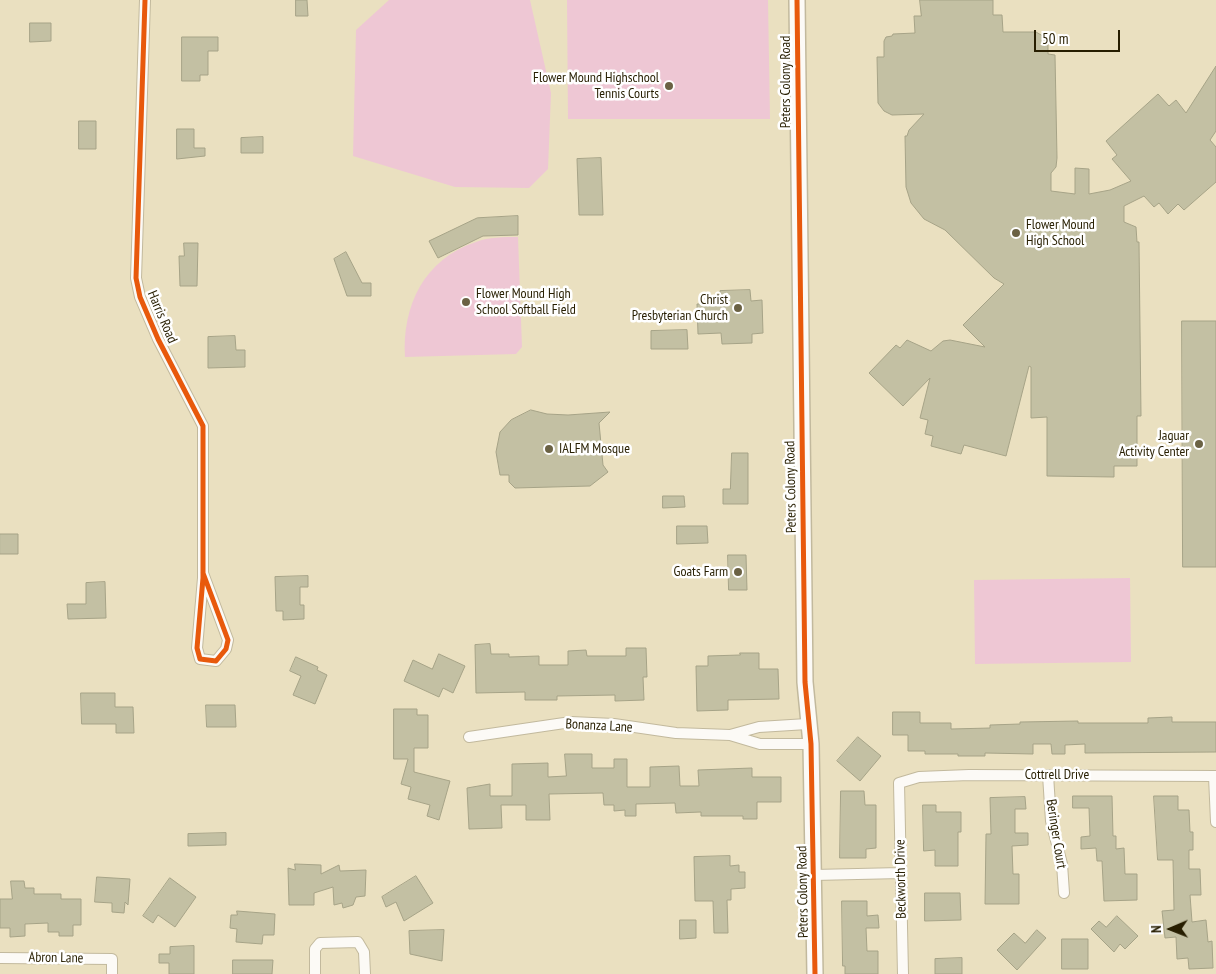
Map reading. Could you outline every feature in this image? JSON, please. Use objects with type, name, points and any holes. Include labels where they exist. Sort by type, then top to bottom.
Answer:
[{"type":"street","name":"Harris Road","points":[[145,0],[136,278],[140,297],[158,339],[203,426],[203,573],[197,648],[200,659],[216,661],[226,649],[228,640],[203,573]]},
{"type":"street","name":"Peters Colony Road","points":[[797,0],[803,552],[808,724],[811,744],[816,974]]},
{"type":"street","name":"Bonanza Lane","points":[[469,737],[571,722],[614,724],[676,733],[730,735],[760,744],[811,744]]},
{"type":"street","name":"Bonanza Lane","points":[[730,735],[759,727],[808,724]]},
{"type":"street","name":"Cottrell Drive","points":[[899,783],[919,777],[1048,775],[1215,776]]},
{"type":"street","name":"Beringer Court","points":[[1048,775],[1052,821],[1062,864],[1064,893]]},
{"type":"street","points":[[1215,776],[1216,822]]},
{"type":"street","name":"Beckworth Drive","points":[[899,783],[903,974]]},
{"type":"street","points":[[814,875],[900,873]]},
{"type":"street","points":[[315,974],[315,949],[320,943],[358,942],[364,952],[365,974]]},
{"type":"street","name":"Abron Lane","points":[[0,958],[112,959],[112,974]]},
{"type":"shaded area","points":[[389,0],[530,0],[551,93],[548,169],[529,188],[455,187],[353,156],[356,30]]},
{"type":"shaded area","name":"Flower Mound Highschool Tennis Courts","points":[[567,0],[768,0],[770,119],[568,119]]},
{"type":"shaded area","name":"Flower Mound High School Softball Field","points":[[518,237],[522,347],[516,354],[405,357],[405,338],[412,303],[430,272],[458,250],[481,240]]},
{"type":"shaded area","points":[[1130,578],[1131,662],[975,664],[974,580]]},
{"type":"building","points":[[296,0],[307,0],[308,16],[296,16]]},
{"type":"building","name":"Flower Mound High School","points":[[920,0],[993,0],[993,15],[1002,15],[1003,32],[1036,32],[1048,39],[1048,54],[1055,55],[1057,158],[1056,167],[1051,173],[1051,191],[1075,194],[1075,168],[1089,169],[1089,194],[1110,190],[1131,181],[1112,159],[1117,155],[1106,141],[1158,94],[1169,106],[1176,100],[1186,113],[1216,66],[1216,131],[1210,140],[1216,147],[1216,182],[1184,210],[1178,204],[1168,214],[1159,203],[1154,207],[1144,196],[1124,206],[1124,222],[1136,227],[1137,242],[1139,242],[1141,416],[1137,416],[1137,466],[1114,466],[1114,477],[1047,476],[1047,417],[1031,418],[1031,367],[1029,366],[1006,456],[964,445],[961,454],[931,446],[933,436],[925,434],[928,420],[920,418],[930,378],[903,406],[869,373],[896,345],[900,348],[907,340],[931,351],[943,341],[950,340],[985,347],[963,325],[1004,284],[994,278],[945,230],[924,219],[911,203],[906,187],[905,136],[907,136],[909,130],[924,114],[892,115],[884,111],[878,103],[877,57],[884,57],[884,41],[886,37],[893,34],[915,33],[914,16],[921,16]]},
{"type":"building","points":[[30,23],[51,23],[51,41],[30,42]]},
{"type":"building","points":[[182,37],[218,37],[218,51],[208,51],[208,75],[200,75],[200,81],[182,81]]},
{"type":"building","points":[[79,121],[96,121],[96,149],[79,149]]},
{"type":"building","points":[[177,129],[194,129],[194,148],[205,148],[205,156],[177,159]]},
{"type":"building","points":[[263,137],[263,153],[241,153],[241,138]]},
{"type":"building","points":[[601,158],[603,215],[579,215],[577,159]]},
{"type":"building","points":[[518,216],[518,235],[483,236],[438,258],[429,241],[477,218]]},
{"type":"building","points":[[184,243],[198,243],[197,286],[180,286],[179,256],[184,256]]},
{"type":"building","points":[[346,252],[362,283],[371,283],[371,296],[347,296],[334,259]]},
{"type":"building","points":[[750,290],[751,301],[762,300],[763,333],[752,334],[752,343],[722,344],[721,333],[698,334],[697,304],[720,304],[720,291]]},
{"type":"building","name":"Jaguar Activity Center","points":[[1182,321],[1216,321],[1216,567],[1183,567]]},
{"type":"building","points":[[687,330],[688,349],[651,349],[651,331]]},
{"type":"building","points":[[235,336],[236,350],[245,350],[245,367],[208,368],[208,337]]},
{"type":"building","name":"IALFM Mosque","points":[[531,410],[547,414],[568,415],[610,412],[599,423],[603,465],[608,472],[590,486],[515,488],[509,482],[509,475],[500,475],[496,452],[500,432],[511,420]]},
{"type":"building","points":[[732,453],[748,453],[748,504],[723,504],[723,489],[730,489]]},
{"type":"building","points":[[663,496],[684,496],[685,507],[663,508]]},
{"type":"building","points":[[677,526],[707,526],[708,543],[677,544]]},
{"type":"building","points":[[0,534],[18,534],[18,554],[0,554]]},
{"type":"building","name":"Goats Farm","points":[[728,555],[746,555],[747,590],[729,590]]},
{"type":"building","points":[[308,576],[308,587],[300,587],[300,605],[304,605],[304,619],[283,620],[283,611],[276,611],[275,577]]},
{"type":"building","points":[[105,582],[106,618],[68,619],[67,604],[86,604],[86,583]]},
{"type":"building","points":[[490,644],[491,654],[509,654],[509,657],[539,656],[539,665],[568,665],[568,651],[586,650],[587,656],[626,656],[626,648],[646,648],[647,677],[643,677],[644,700],[615,701],[615,695],[557,696],[557,700],[525,700],[525,692],[476,693],[475,645]]},
{"type":"building","points":[[740,653],[759,653],[759,669],[778,669],[779,699],[728,700],[728,710],[697,711],[696,666],[708,666],[708,656],[740,655]]},
{"type":"building","points":[[439,654],[465,666],[453,693],[443,688],[439,697],[404,681],[413,660],[432,669]]},
{"type":"building","points":[[296,657],[318,667],[317,670],[327,675],[315,704],[293,695],[301,676],[290,671]]},
{"type":"building","points":[[81,693],[115,693],[115,707],[133,707],[134,733],[116,733],[116,724],[82,724]]},
{"type":"building","points":[[206,705],[235,705],[236,727],[207,727]]},
{"type":"building","points":[[394,709],[417,709],[417,715],[428,715],[428,748],[414,748],[414,772],[450,781],[439,820],[427,816],[430,805],[408,799],[411,787],[401,784],[408,759],[394,759]]},
{"type":"building","points":[[893,712],[920,712],[920,723],[951,723],[951,729],[990,728],[990,725],[1020,724],[1020,722],[1148,723],[1148,718],[1172,717],[1172,722],[1216,722],[1216,752],[1085,753],[1085,744],[1065,745],[1065,754],[1052,754],[1051,744],[1033,744],[1033,754],[985,753],[985,756],[958,756],[958,754],[925,754],[925,751],[908,751],[908,735],[893,735]]},
{"type":"building","points":[[858,737],[881,756],[860,781],[837,761]]},
{"type":"building","points":[[565,754],[592,754],[592,768],[614,768],[614,759],[627,759],[627,787],[650,787],[650,767],[679,766],[680,786],[699,786],[698,770],[752,768],[752,777],[781,777],[781,802],[757,802],[757,819],[743,819],[743,816],[701,816],[701,812],[676,813],[675,803],[636,804],[636,816],[625,816],[625,810],[614,811],[614,805],[604,805],[603,793],[549,794],[550,820],[526,820],[526,805],[501,805],[502,828],[469,829],[467,788],[490,784],[490,796],[512,796],[512,764],[548,763],[548,777],[566,776]]},
{"type":"building","points":[[841,791],[864,791],[865,805],[876,805],[876,848],[866,849],[866,858],[840,858]]},
{"type":"building","points":[[1073,796],[1112,796],[1113,836],[1116,836],[1116,849],[1124,848],[1125,874],[1137,874],[1137,900],[1104,901],[1102,861],[1097,861],[1096,848],[1081,849],[1081,837],[1090,836],[1089,808],[1073,808]]},
{"type":"building","points":[[1154,796],[1178,796],[1178,810],[1189,810],[1190,832],[1193,832],[1193,850],[1189,850],[1189,869],[1200,869],[1201,895],[1190,895],[1192,922],[1206,920],[1208,942],[1212,941],[1213,968],[1189,969],[1188,958],[1177,959],[1176,937],[1165,938],[1162,911],[1174,910],[1173,860],[1158,860]]},
{"type":"building","points":[[1025,797],[1026,809],[1015,809],[1015,833],[1028,833],[1028,845],[1012,846],[1013,874],[1019,874],[1019,904],[985,904],[986,834],[991,834],[990,798]]},
{"type":"building","points":[[923,805],[936,805],[936,812],[961,812],[961,832],[958,832],[958,866],[935,866],[935,850],[924,851]]},
{"type":"building","points":[[226,833],[226,845],[188,846],[188,834]]},
{"type":"building","points":[[730,856],[730,866],[739,865],[739,872],[745,872],[745,888],[731,889],[731,900],[727,900],[728,933],[714,933],[713,901],[695,901],[694,857]]},
{"type":"building","points":[[295,864],[321,865],[321,874],[339,865],[340,871],[366,870],[365,896],[356,897],[353,905],[343,908],[342,903],[334,905],[333,887],[314,893],[314,905],[289,905],[288,868],[295,870]]},
{"type":"building","points":[[416,876],[433,903],[404,921],[396,902],[386,907],[382,897]]},
{"type":"building","points":[[97,877],[130,879],[128,905],[125,902],[124,913],[112,912],[112,903],[95,902]]},
{"type":"building","points":[[170,878],[196,897],[175,927],[158,915],[153,923],[143,916]]},
{"type":"building","points":[[11,881],[24,881],[25,888],[34,888],[34,894],[61,894],[61,899],[81,899],[81,925],[73,925],[73,936],[59,936],[59,932],[48,932],[48,923],[25,924],[25,936],[10,937],[10,928],[0,928],[0,899],[12,899]]},
{"type":"building","points":[[925,893],[960,893],[961,920],[925,921]]},
{"type":"building","points":[[842,901],[867,901],[867,916],[878,915],[879,928],[866,928],[867,951],[878,951],[878,974],[845,974],[845,966],[843,966]]},
{"type":"building","points":[[237,911],[275,914],[274,935],[263,935],[262,944],[236,942],[237,929],[230,928],[231,915],[237,915]]},
{"type":"building","points":[[1117,916],[1138,936],[1125,949],[1120,944],[1114,952],[1091,929],[1099,921],[1106,927]]},
{"type":"building","points":[[680,920],[696,920],[696,938],[680,939]]},
{"type":"building","points":[[444,930],[442,961],[410,954],[409,931]]},
{"type":"building","points":[[1037,930],[1046,938],[1017,970],[997,950],[1014,933],[1025,943]]},
{"type":"building","points":[[1062,939],[1088,939],[1088,969],[1062,969]]},
{"type":"building","points":[[194,946],[194,974],[169,974],[169,963],[159,963],[159,954],[170,954],[170,947]]},
{"type":"building","points":[[962,958],[962,974],[935,974],[935,959]]},
{"type":"building","points":[[233,960],[273,960],[272,974],[233,974]]},
{"type":"cycle path","points":[[145,0],[136,278],[140,297],[158,339],[203,426],[203,578],[197,648],[200,659],[216,661],[226,649],[228,640],[203,573]]},
{"type":"cycle path","points":[[797,0],[805,682],[811,744],[815,974]]},
{"type":"place","name":"Flower Mound Highschool Tennis Courts","points":[[669,86]]},
{"type":"place","name":"Flower Mound High School","points":[[1016,233]]},
{"type":"place","name":"Flower Mound High School Softball Field","points":[[466,302]]},
{"type":"place","name":"Christ Presbyterian Church","points":[[738,308]]},
{"type":"place","name":"Jaguar Activity Center","points":[[1199,444]]},
{"type":"place","name":"IALFM Mosque","points":[[549,449]]},
{"type":"place","name":"Goats Farm","points":[[738,572]]}]
